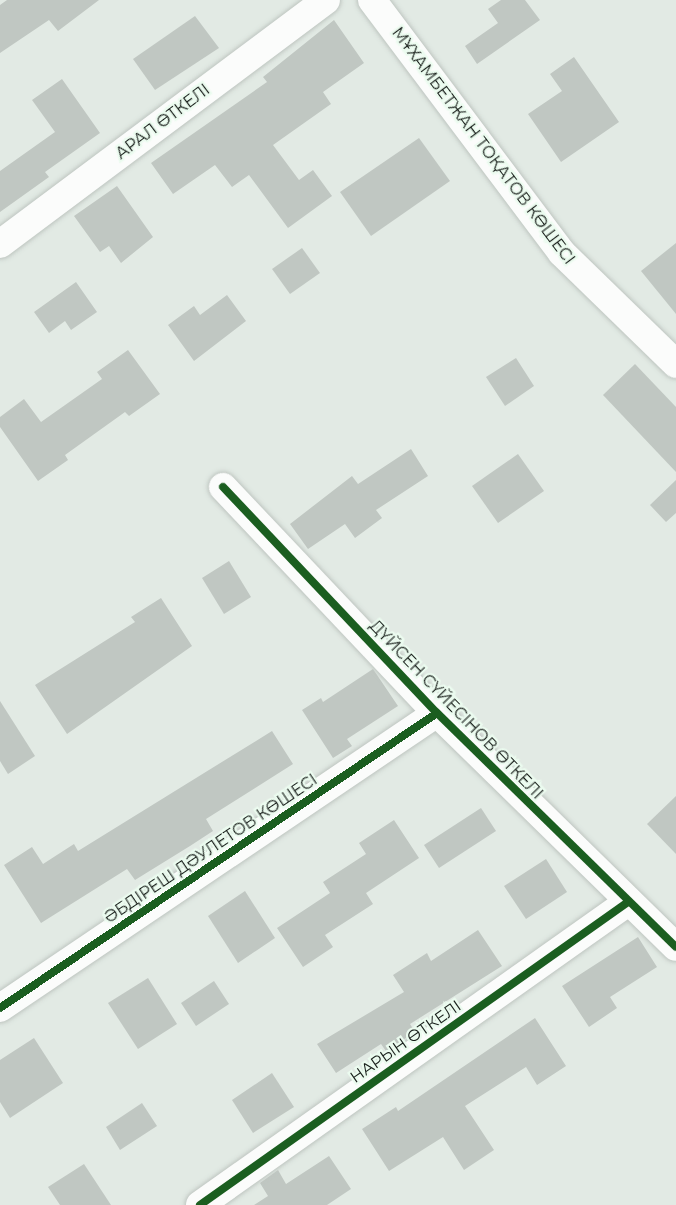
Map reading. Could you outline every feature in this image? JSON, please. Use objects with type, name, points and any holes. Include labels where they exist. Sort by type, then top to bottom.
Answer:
[{"type":"street","name":"АРАЛ ӨТКЕЛІ","points":[[0,244],[326,0]]},
{"type":"street","name":"МҰХАМБЕТЖАН ТОҚАТОВ КӨШЕСІ","points":[[372,0],[562,254],[676,364]]},
{"type":"street","name":"ДҮЙСЕН СҮЙЕСІНОВ ӨТКЕЛІ","points":[[223,487],[437,713],[676,947]]},
{"type":"street","name":"ӘБДІРЕШ ДӘУЛЕТОВ КӨШЕСІ","points":[[0,1008],[437,713]]},
{"type":"street","name":"НАРЫН ӨТКЕЛІ","points":[[200,1205],[628,902]]},
{"type":"building","points":[[7,0],[99,0],[58,31],[49,20],[0,53],[0,5]]},
{"type":"building","points":[[501,0],[525,0],[540,20],[477,64],[465,46],[498,23],[488,9]]},
{"type":"building","points":[[195,16],[219,48],[155,90],[133,59]]},
{"type":"building","points":[[334,20],[364,63],[323,92],[331,104],[273,145],[299,180],[313,170],[332,196],[288,228],[249,175],[232,187],[215,165],[173,194],[151,163],[267,82],[263,77]]},
{"type":"building","points":[[574,57],[619,122],[561,162],[528,114],[562,91],[550,74]]},
{"type":"building","points":[[62,79],[100,133],[45,172],[49,177],[0,212],[0,171],[55,132],[32,100]]},
{"type":"building","points":[[419,138],[450,181],[371,236],[340,192]]},
{"type":"building","points":[[117,186],[153,237],[121,263],[109,246],[100,252],[74,216]]},
{"type":"building","points":[[676,243],[676,314],[641,271]]},
{"type":"building","points":[[302,248],[320,273],[290,294],[272,269]]},
{"type":"building","points":[[76,282],[97,312],[71,330],[65,321],[49,333],[34,312]]},
{"type":"building","points":[[227,295],[246,321],[194,361],[168,325],[194,306],[200,315]]},
{"type":"building","points":[[128,350],[160,394],[129,416],[125,412],[65,455],[68,460],[38,481],[0,427],[0,417],[24,399],[41,422],[102,379],[97,372]]},
{"type":"building","points":[[516,358],[534,386],[505,406],[486,377]]},
{"type":"building","points":[[635,364],[676,407],[676,472],[603,395]]},
{"type":"building","points":[[411,449],[428,476],[376,510],[382,518],[355,538],[345,524],[308,549],[290,524],[352,476],[358,484]]},
{"type":"building","points":[[518,454],[544,491],[498,523],[472,486]]},
{"type":"building","points":[[676,480],[676,513],[666,522],[650,505]]},
{"type":"building","points":[[229,561],[251,597],[224,614],[202,578]]},
{"type":"building","points":[[161,598],[192,646],[67,734],[35,685],[135,622],[131,617]]},
{"type":"building","points":[[373,669],[398,706],[347,739],[352,746],[333,758],[302,710],[321,698],[323,702]]},
{"type":"building","points":[[0,701],[35,756],[8,774],[0,761]]},
{"type":"building","points":[[272,731],[293,764],[206,819],[213,831],[135,880],[127,869],[41,923],[4,865],[32,847],[43,864],[74,844],[78,851]]},
{"type":"building","points":[[676,796],[676,854],[647,824]]},
{"type":"building","points":[[481,808],[496,831],[439,868],[424,845]]},
{"type":"building","points":[[394,820],[419,858],[366,893],[373,904],[325,935],[333,947],[303,967],[277,928],[330,893],[323,882],[366,854],[359,843]]},
{"type":"building","points":[[546,859],[567,892],[526,919],[504,886]]},
{"type":"building","points":[[245,891],[275,938],[238,963],[208,916]]},
{"type":"building","points":[[478,930],[502,966],[410,1024],[415,1032],[386,1051],[381,1044],[336,1073],[317,1044],[404,992],[393,975],[427,953],[431,961]]},
{"type":"building","points":[[638,937],[657,967],[610,997],[617,1008],[589,1027],[562,986]]},
{"type":"building","points":[[148,978],[177,1024],[138,1049],[108,1003]]},
{"type":"building","points":[[214,981],[229,1004],[196,1026],[181,1003]]},
{"type":"building","points":[[535,1018],[566,1066],[537,1085],[526,1067],[465,1106],[494,1150],[464,1170],[443,1137],[389,1171],[362,1129],[396,1107],[398,1111]]},
{"type":"building","points":[[34,1038],[63,1083],[10,1118],[0,1102],[0,1060]]},
{"type":"building","points":[[272,1073],[294,1107],[253,1133],[232,1100]]},
{"type":"building","points":[[142,1103],[157,1126],[120,1150],[106,1127]]},
{"type":"building","points":[[329,1156],[351,1189],[327,1205],[254,1205],[268,1196],[260,1183],[278,1170],[286,1184]]},
{"type":"building","points":[[84,1164],[111,1205],[60,1205],[48,1187]]},
{"type":"cycle path","points":[[223,487],[437,713],[676,947]]},
{"type":"cycle path","points":[[0,1008],[437,713]]},
{"type":"cycle path","points":[[200,1205],[628,902]]}]
